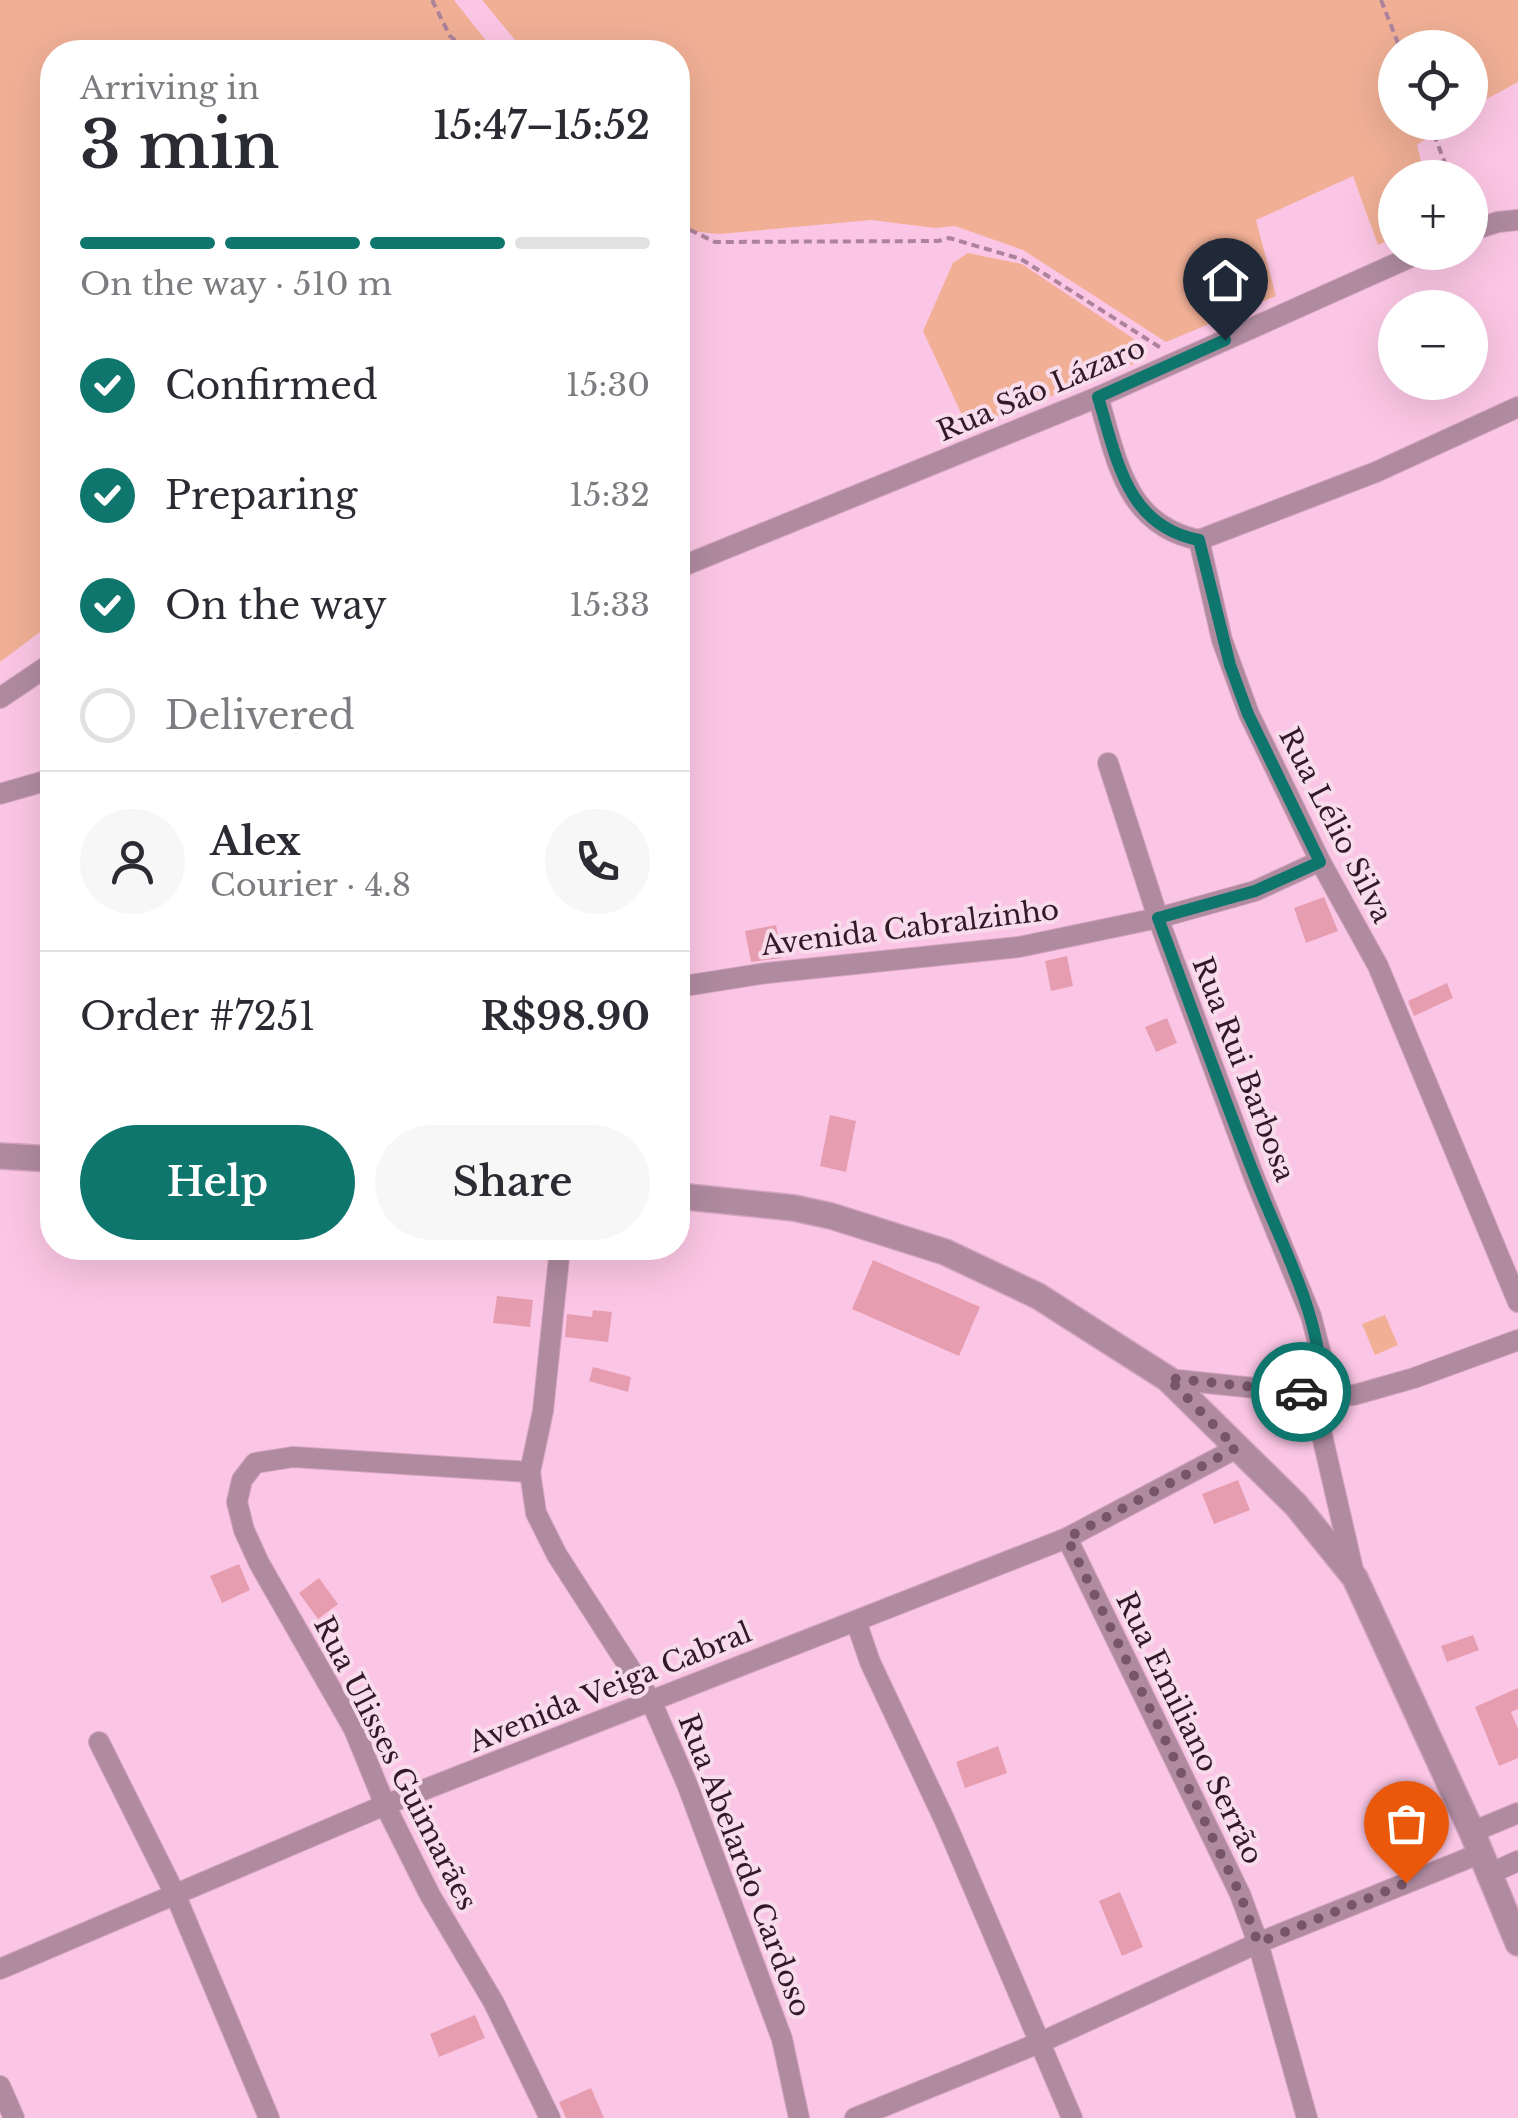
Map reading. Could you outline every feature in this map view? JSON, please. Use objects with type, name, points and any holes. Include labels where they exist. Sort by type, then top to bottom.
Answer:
[{"type":"street","points":[[1488,225],[1518,220]]},
{"type":"street","name":"Rua São Lázaro","points":[[690,563],[1098,397],[1382,270]]},
{"type":"street","points":[[1098,397],[1121,470],[1140,509],[1177,536],[1199,540],[1376,472],[1518,406]]},
{"type":"street","name":"Rua Lélio Silva","points":[[1199,540],[1230,665],[1248,714],[1320,862],[1378,966],[1518,1302]]},
{"type":"street","points":[[0,698],[40,671]]},
{"type":"street","name":"Rua Rui Barbosa","points":[[1108,763],[1158,918],[1254,1177],[1311,1316],[1322,1358],[1321,1431],[1355,1578]]},
{"type":"street","points":[[0,794],[40,782]]},
{"type":"street","name":"Avenida Cabralzinho","points":[[690,985],[1019,946],[1158,918],[1255,891],[1320,862]]},
{"type":"street","points":[[0,1156],[40,1158]]},
{"type":"street","points":[[690,1197],[794,1208],[945,1252],[1038,1296],[1168,1378],[1296,1505],[1355,1578],[1518,1943]]},
{"type":"street","name":"Rua Abelardo Cardoso","points":[[559,1260],[542,1410],[530,1472],[536,1513],[558,1555],[651,1701],[688,1784],[782,2038],[799,2118]]},
{"type":"street","points":[[1168,1378],[1322,1395],[1354,1394],[1518,1340]]},
{"type":"street","name":"Avenida Veiga Cabral","points":[[0,1969],[385,1805],[1067,1538],[1236,1448]]},
{"type":"street","name":"Rua Ulisses Guimarães","points":[[530,1472],[293,1456],[256,1463],[242,1480],[237,1502],[259,1563],[354,1729],[385,1805],[430,1894],[494,2002],[550,2118]]},
{"type":"street","name":"Rua Emiliano Serrão","points":[[1067,1538],[1240,1894],[1258,1943],[1307,2118]]},
{"type":"street","points":[[856,1621],[870,1662],[945,1822],[1072,2118]]},
{"type":"street","points":[[100,1742],[175,1894],[270,2118]]},
{"type":"street","points":[[855,2118],[1039,2043],[1258,1943],[1480,1853],[1518,1812]]},
{"type":"street","points":[[1480,1853],[1518,1861]]},
{"type":"street","points":[[0,2086],[14,2118]]},
{"type":"path","points":[[432,0],[455,40]]},
{"type":"path","points":[[1381,0],[1393,30]]},
{"type":"path","points":[[690,230],[715,242],[949,238],[1021,260],[1158,348],[1195,353]]},
{"type":"shaded area","points":[[0,0],[454,0],[486,40],[40,40],[40,632],[0,662]]},
{"type":"shaded area","points":[[482,0],[1518,0],[1518,82],[1488,98],[1488,30],[1378,30],[1378,140],[1424,140],[1417,145],[1421,160],[1378,160],[1378,245],[1353,176],[1256,220],[1276,296],[1166,342],[1023,250],[955,226],[935,228],[871,220],[720,234],[690,231],[690,40],[515,40]]},
{"type":"shaded area","points":[[968,253],[1022,264],[1146,347],[1133,364],[968,428],[923,331],[953,263]]},
{"type":"shaded area","points":[[1385,1315],[1398,1345],[1375,1355],[1362,1324]]},
{"type":"building","points":[[1324,897],[1338,931],[1306,943],[1294,908]]},
{"type":"building","points":[[776,925],[782,958],[751,962],[745,931]]},
{"type":"building","points":[[1067,956],[1073,986],[1051,991],[1045,961]]},
{"type":"building","points":[[1447,983],[1453,998],[1414,1016],[1408,1001]]},
{"type":"building","points":[[1167,1018],[1177,1043],[1156,1052],[1145,1027]]},
{"type":"building","points":[[830,1115],[856,1121],[846,1172],[820,1166]]},
{"type":"building","points":[[873,1260],[980,1307],[959,1356],[852,1309]]},
{"type":"building","points":[[497,1296],[533,1300],[530,1327],[493,1323]]},
{"type":"building","points":[[593,1310],[612,1312],[608,1342],[565,1337],[567,1314],[592,1317]]},
{"type":"building","points":[[593,1367],[631,1377],[628,1392],[589,1381]]},
{"type":"building","points":[[1238,1480],[1250,1510],[1214,1524],[1202,1494]]},
{"type":"building","points":[[239,1564],[250,1590],[222,1603],[210,1576]]},
{"type":"building","points":[[319,1578],[338,1604],[318,1619],[299,1593]]},
{"type":"building","points":[[1473,1635],[1479,1650],[1447,1662],[1441,1646]]},
{"type":"building","points":[[1518,1688],[1518,1709],[1511,1712],[1518,1729],[1518,1758],[1499,1766],[1475,1707]]},
{"type":"building","points":[[998,1746],[1007,1773],[965,1788],[956,1762]]},
{"type":"building","points":[[1120,1892],[1143,1947],[1122,1956],[1099,1901]]},
{"type":"building","points":[[475,2015],[485,2038],[439,2057],[430,2034]]},
{"type":"building","points":[[591,2088],[604,2118],[566,2118],[559,2102]]},
{"type":"way so far","points":[[1301,1392],[1168,1378],[1236,1448],[1067,1538],[1240,1894],[1258,1943],[1406,1883]]},
{"type":"route","points":[[1225,340],[1098,397],[1121,470],[1140,509],[1177,536],[1199,540],[1222,640],[1248,714],[1320,862],[1255,891],[1158,918],[1254,1177],[1311,1316],[1322,1358],[1322,1395],[1301,1392]]}]
